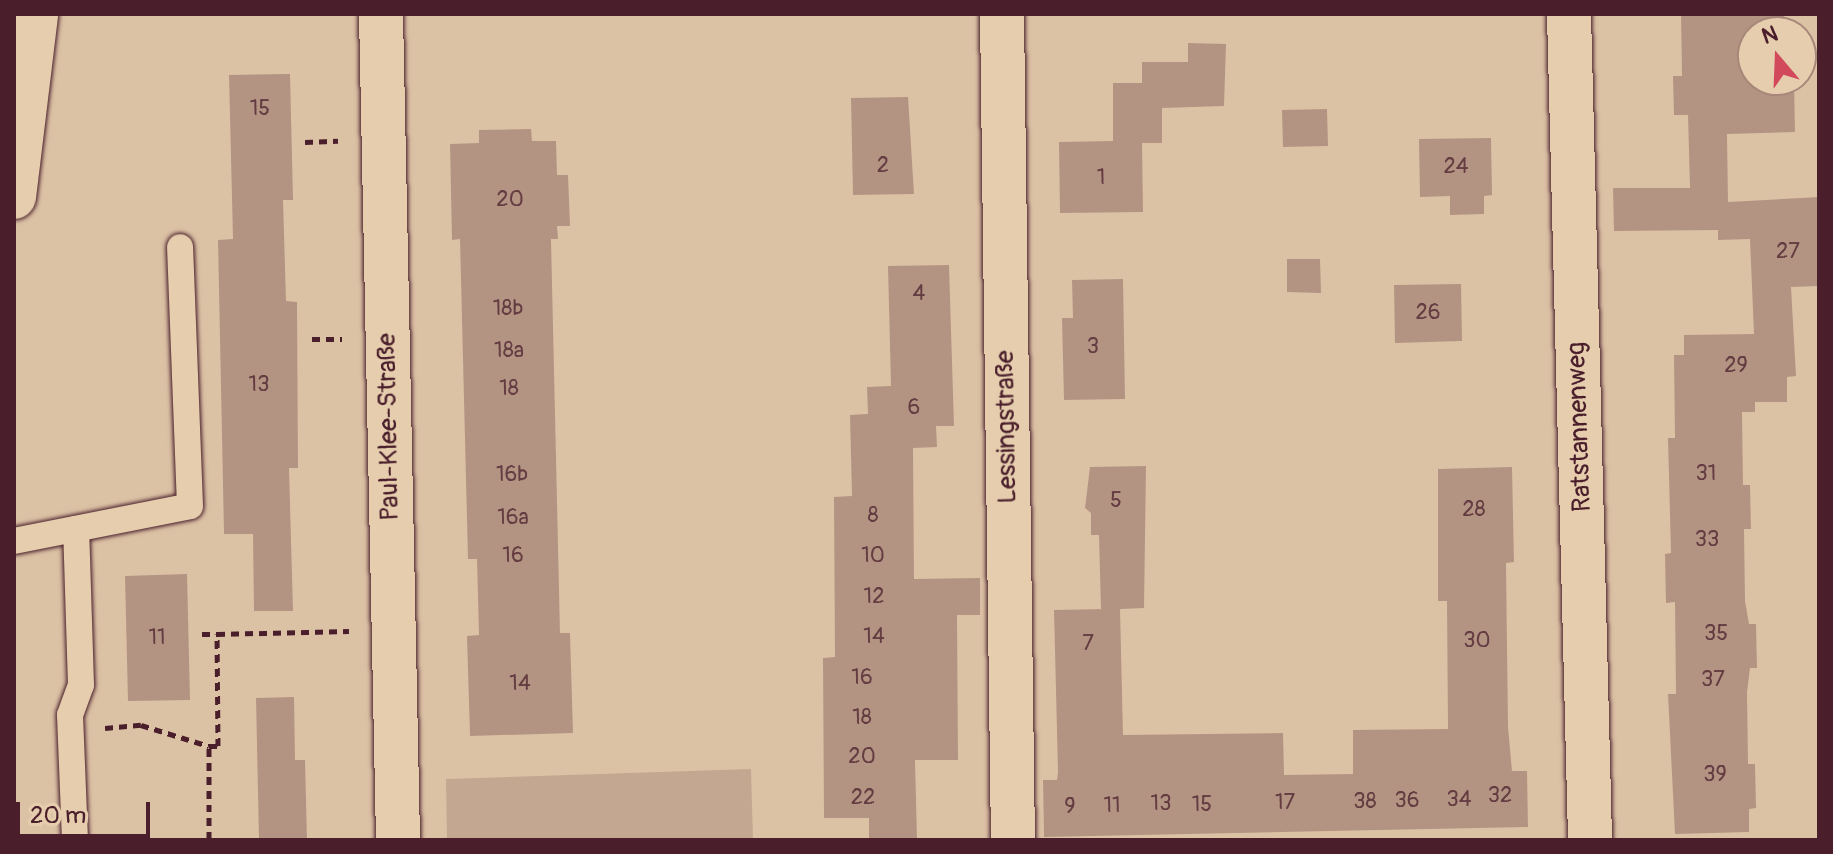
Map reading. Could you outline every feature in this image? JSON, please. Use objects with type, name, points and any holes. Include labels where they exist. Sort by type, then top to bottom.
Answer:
[{"type":"street","points":[[14,197],[36,14]]},
{"type":"street","name":"Paul-Klee-Straße","points":[[381,14],[398,840]]},
{"type":"street","name":"Lessingstraße","points":[[1002,14],[1013,840]]},
{"type":"street","name":"Ratstannenweg","points":[[1569,14],[1590,840]]},
{"type":"lane","points":[[14,541],[190,506],[180,247]]},
{"type":"lane","points":[[75,840],[70,715],[81,685],[76,529]]},
{"type":"path","points":[[202,634],[393,630]]},
{"type":"path","points":[[71,730],[141,725],[218,746],[217,634]]},
{"type":"path","points":[[209,746],[209,840]]},
{"type":"shaded area","points":[[751,769],[753,840],[447,840],[446,779]]},
{"type":"building","points":[[1681,14],[1784,14],[1737,16],[1737,96],[1794,96],[1795,132],[1727,134],[1728,202],[1819,197],[1819,286],[1791,287],[1796,376],[1787,377],[1787,402],[1755,402],[1755,412],[1742,412],[1743,485],[1750,485],[1751,529],[1744,529],[1745,601],[1749,624],[1756,624],[1757,668],[1750,668],[1747,692],[1748,764],[1755,764],[1756,808],[1749,809],[1749,832],[1675,834],[1668,694],[1676,694],[1675,602],[1666,603],[1665,554],[1671,553],[1668,438],[1675,438],[1674,355],[1684,355],[1684,335],[1754,334],[1750,239],[1718,240],[1718,230],[1614,231],[1613,188],[1690,188],[1688,115],[1674,115],[1673,76],[1682,76]]},
{"type":"building","points":[[1188,43],[1226,44],[1224,106],[1162,108],[1162,143],[1142,143],[1143,212],[1060,213],[1059,142],[1113,141],[1113,83],[1142,83],[1142,62],[1188,62]]},
{"type":"building","points":[[290,74],[293,200],[283,200],[286,301],[297,302],[298,468],[289,468],[293,611],[254,611],[253,534],[224,534],[218,240],[233,239],[229,75]]},
{"type":"building","points":[[908,97],[914,194],[853,195],[851,98]]},
{"type":"building","points":[[1327,109],[1328,146],[1283,147],[1282,110]]},
{"type":"building","points":[[531,129],[532,141],[556,141],[557,175],[568,175],[570,226],[557,226],[558,239],[551,239],[560,633],[570,633],[573,733],[470,736],[467,636],[479,635],[477,559],[468,559],[460,239],[452,240],[450,144],[479,143],[479,130]]},
{"type":"building","points":[[1491,138],[1492,195],[1484,196],[1484,214],[1450,215],[1450,196],[1420,197],[1419,139]]},
{"type":"building","points":[[1287,259],[1320,259],[1321,293],[1287,292]]},
{"type":"building","points":[[949,265],[954,426],[936,426],[937,447],[913,448],[914,579],[980,578],[980,615],[957,615],[958,760],[915,760],[917,840],[869,840],[869,818],[824,818],[823,658],[835,657],[834,497],[852,496],[850,415],[868,414],[867,387],[891,386],[888,266]]},
{"type":"building","points":[[1123,279],[1125,399],[1064,400],[1062,318],[1073,318],[1072,280]]},
{"type":"building","points":[[1461,284],[1462,341],[1395,343],[1394,285]]},
{"type":"building","points":[[1146,466],[1144,608],[1120,609],[1123,735],[1283,733],[1284,775],[1353,774],[1353,730],[1448,729],[1447,601],[1438,601],[1438,469],[1512,467],[1514,562],[1506,563],[1508,727],[1512,771],[1527,771],[1528,827],[1044,837],[1043,780],[1057,780],[1058,772],[1054,610],[1106,609],[1101,609],[1099,535],[1091,535],[1091,513],[1085,508],[1090,467]]},
{"type":"building","points":[[187,574],[190,700],[128,701],[125,576]]},
{"type":"building","points":[[294,697],[295,760],[305,760],[307,840],[259,840],[256,698]]}]
